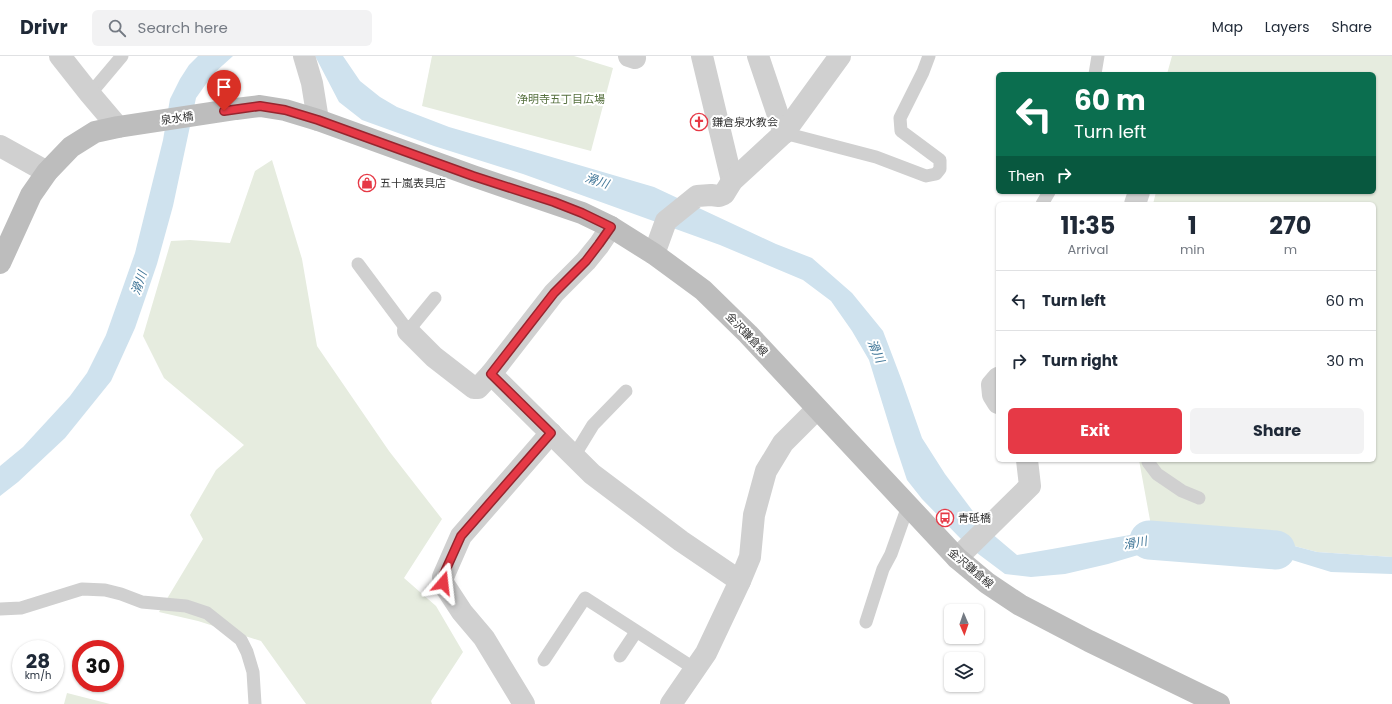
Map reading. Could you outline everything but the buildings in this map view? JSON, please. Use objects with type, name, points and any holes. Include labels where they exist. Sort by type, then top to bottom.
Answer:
[{"type":"main road","name":"金沢鎌倉線","points":[[199,115],[260,106],[285,110],[318,120],[466,174],[554,202],[611,227],[654,254],[703,290],[748,334],[908,506],[961,553],[987,583],[1020,605],[1220,704]]},
{"type":"main road","name":"泉水橋","points":[[118,127],[199,115]]},
{"type":"main road","points":[[0,262],[31,195],[47,172],[71,147],[95,132],[118,127]]},
{"type":"street","points":[[60,56],[118,127]]},
{"type":"street","points":[[304,56],[312,83],[318,120]]},
{"type":"street","points":[[702,56],[732,180]]},
{"type":"street","points":[[758,56],[784,133]]},
{"type":"street","points":[[654,254],[666,221],[697,196],[719,196],[724,194],[732,180],[784,133],[840,56]]},
{"type":"street","points":[[0,146],[47,172]]},
{"type":"street","points":[[408,330],[434,357],[474,388],[478,388],[491,374],[554,293],[586,261],[611,227]]},
{"type":"street","points":[[491,374],[592,474],[668,532],[740,581]]},
{"type":"street","points":[[996,380],[992,385],[993,395],[996,400]]},
{"type":"street","points":[[671,704],[706,653],[750,557],[754,515],[766,471],[783,443],[817,409]]},
{"type":"street","points":[[524,704],[484,638],[462,612],[443,583],[443,576],[461,536],[551,433]]},
{"type":"street","points":[[961,553],[1030,486],[1027,462]]},
{"type":"lane","points":[[90,94],[122,56]]},
{"type":"lane","points":[[784,133],[876,157],[926,176],[936,174],[940,169],[940,160],[901,131],[900,118],[929,56]]},
{"type":"lane","points":[[1095,72],[1098,56]]},
{"type":"lane","points":[[358,264],[408,330],[435,298]]},
{"type":"lane","points":[[574,456],[594,425],[626,391]]},
{"type":"lane","points":[[1148,462],[1157,474],[1182,491],[1199,498]]},
{"type":"lane","points":[[866,622],[883,569],[891,554],[908,506]]},
{"type":"lane","points":[[0,609],[21,608],[82,589],[104,590],[121,594],[142,602],[186,606],[207,613],[241,640],[247,652],[253,672],[255,704]]},
{"type":"lane","points":[[544,660],[585,598],[695,669]]},
{"type":"lane","points":[[620,656],[636,632]]},
{"type":"green space","name":"浄明寺五丁目広場","points":[[432,56],[574,56],[613,68],[591,151],[422,106]]},
{"type":"green space","points":[[1172,56],[1392,56],[1392,557],[1317,552],[1283,543],[1210,546],[1152,531],[1139,462],[1376,462],[1376,202],[1154,202],[1156,194],[1376,194],[1376,72],[1168,72]]},
{"type":"green space","points":[[272,160],[302,259],[317,346],[389,451],[442,519],[404,578],[436,606],[463,652],[431,701],[432,704],[306,704],[261,641],[198,621],[159,612],[203,539],[190,515],[216,470],[244,445],[164,378],[143,336],[171,241],[190,240],[230,243],[255,171]]},
{"type":"green space","points":[[67,693],[110,704],[64,704]]},
{"type":"water","points":[[198,56],[233,56],[213,74],[196,98],[173,206],[157,264],[135,328],[111,381],[65,438],[18,482],[0,496],[0,466],[23,447],[70,396],[87,373],[106,335],[135,253],[163,140],[170,99],[189,65]]},
{"type":"water","points":[[315,56],[343,56],[360,81],[380,97],[397,107],[449,127],[654,187],[776,244],[812,258],[852,293],[883,331],[922,438],[945,474],[972,510],[991,533],[1017,555],[1152,531],[1210,546],[1283,543],[1317,552],[1392,557],[1392,574],[1331,572],[1279,556],[1214,557],[1165,547],[1108,564],[1065,574],[1031,577],[1005,574],[961,539],[922,499],[907,480],[869,360],[852,331],[831,301],[803,280],[720,245],[523,174],[434,146],[362,120],[339,102]]},
{"type":"waterway","name":"滑川","points":[[1149,540],[1276,550]]},
{"type":"place","name":"鎌倉泉水教会","points":[[699,122]]},
{"type":"place","name":"五十嵐表具店","points":[[367,183]]},
{"type":"place","name":"青砥橋","points":[[945,518]]},
{"type":"route","points":[[224,111],[260,106],[285,110],[318,120],[473,176],[554,202],[611,227],[586,261],[554,293],[491,374],[551,433],[461,536],[443,576],[443,583]]}]
